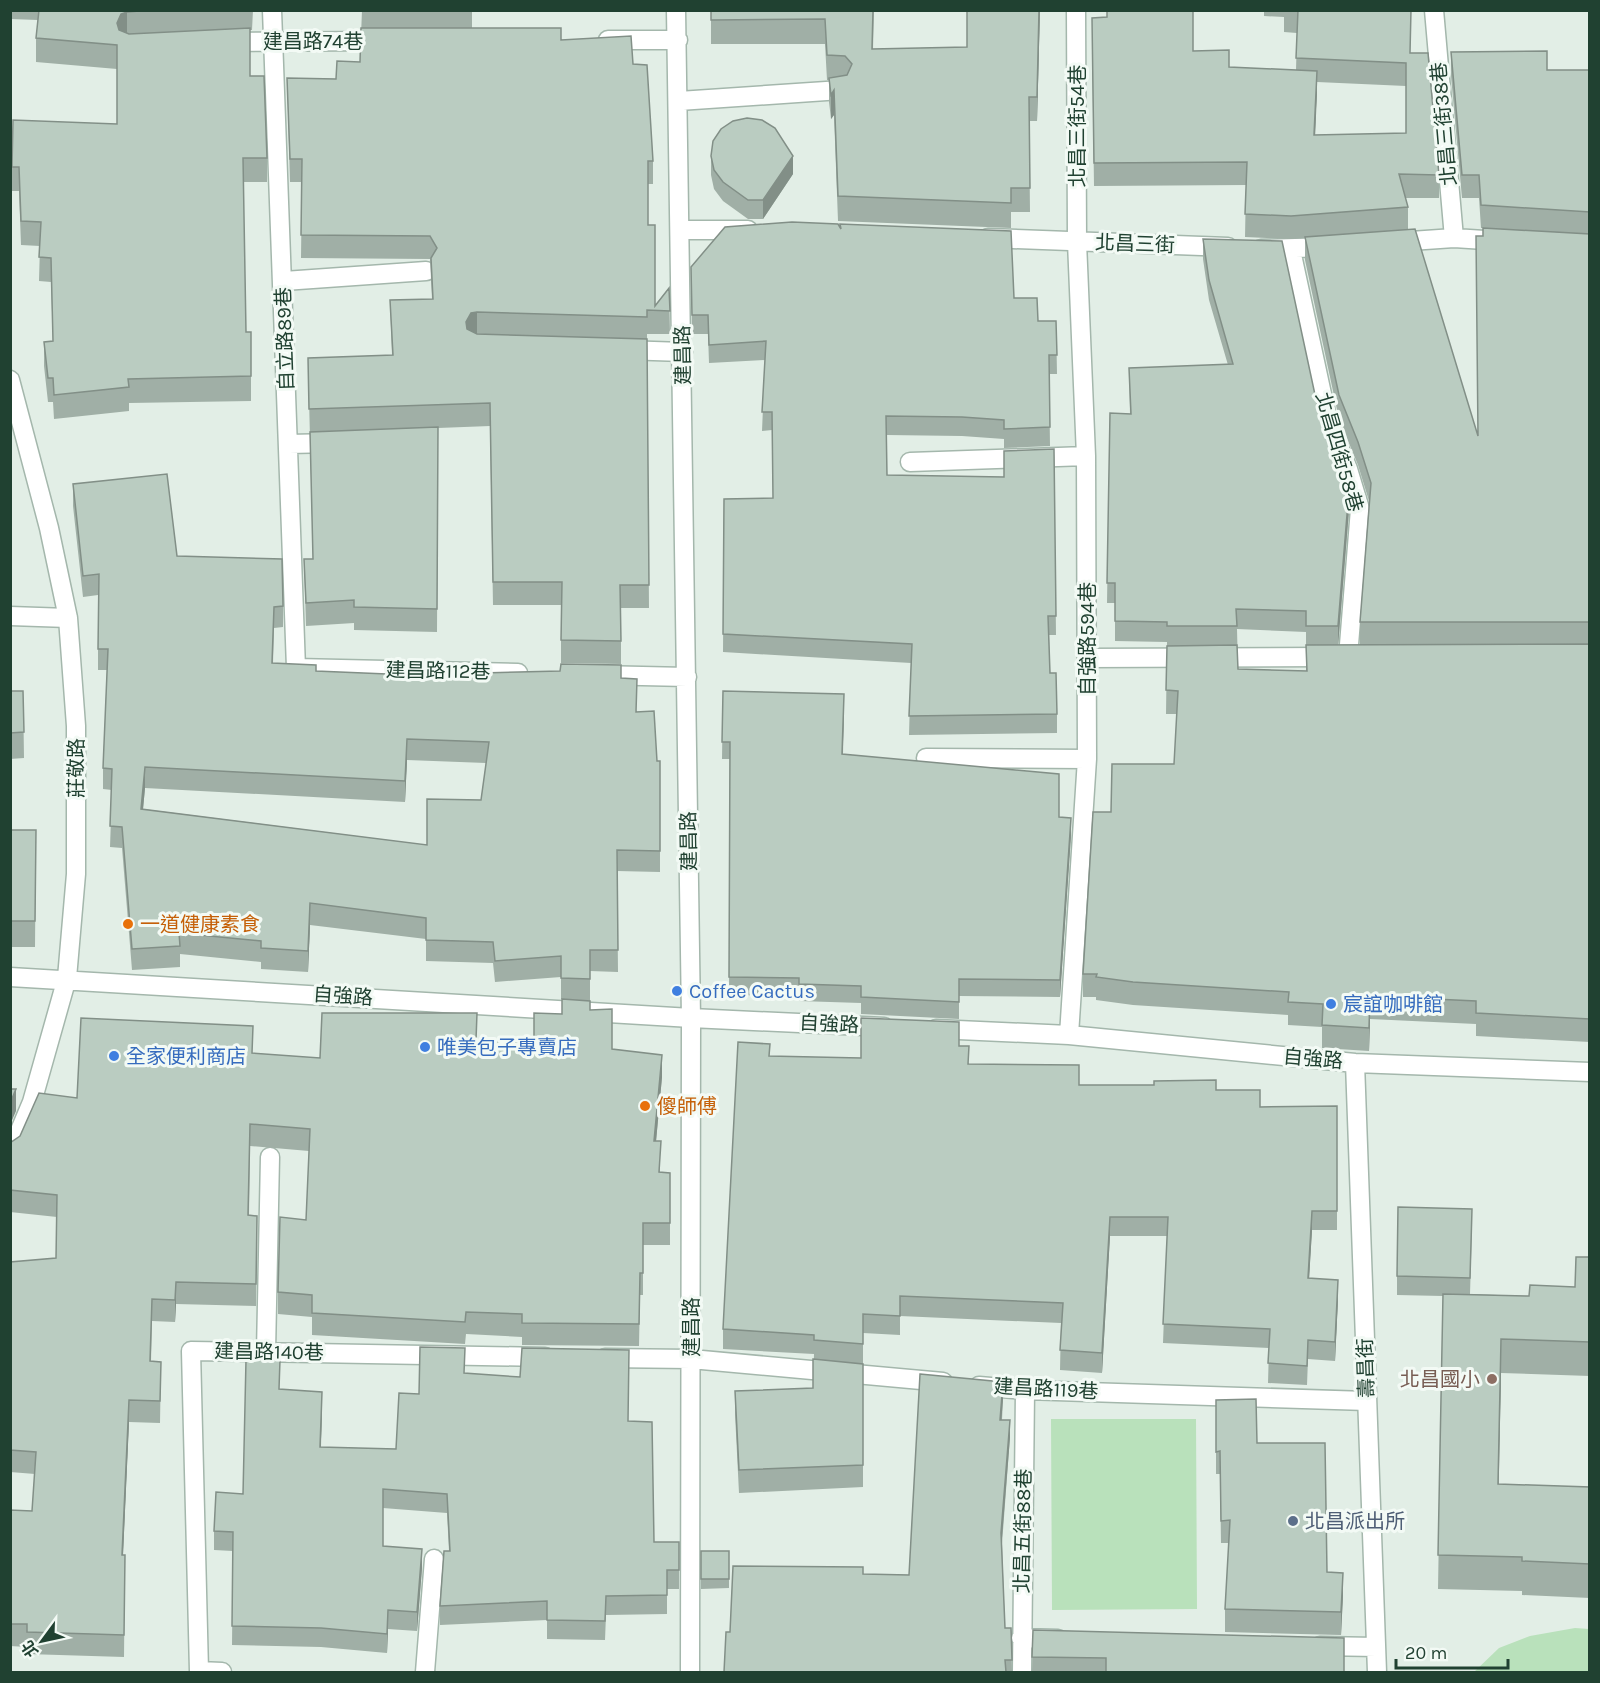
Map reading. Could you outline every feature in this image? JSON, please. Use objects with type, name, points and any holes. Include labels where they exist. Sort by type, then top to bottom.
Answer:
[{"type":"street","name":"自立路89巷","points":[[272,10],[284,281],[296,669]]},
{"type":"street","name":"建昌路","points":[[676,10],[691,1018],[690,1672]]},
{"type":"street","name":"北昌三街54巷","points":[[1076,10],[1077,242]]},
{"type":"street","name":"北昌三街38巷","points":[[1434,10],[1454,238]]},
{"type":"street","name":"建昌路74巷","points":[[207,43],[274,40],[408,41]]},
{"type":"street","points":[[596,40],[678,40]]},
{"type":"street","points":[[679,101],[841,90]]},
{"type":"street","points":[[681,230],[770,230]]},
{"type":"street","name":"北昌三街","points":[[970,237],[1291,250],[1349,246]]},
{"type":"street","points":[[1372,244],[1454,238],[1522,242]]},
{"type":"street","name":"自強路594巷","points":[[1069,1035],[1087,759],[1086,456],[1077,242]]},
{"type":"street","name":"北昌四街58巷","points":[[1291,250],[1328,422],[1348,469],[1360,509],[1348,657]]},
{"type":"street","points":[[284,281],[426,271]]},
{"type":"street","points":[[603,350],[682,352]]},
{"type":"street","name":"莊敬路","points":[[10,380],[49,528],[68,618],[76,749],[76,874],[67,978],[32,1102],[10,1154]]},
{"type":"street","points":[[289,444],[355,442]]},
{"type":"street","points":[[910,462],[1086,456]]},
{"type":"street","points":[[10,616],[68,618]]},
{"type":"street","points":[[1087,658],[1371,657]]},
{"type":"street","name":"建昌路112巷","points":[[296,669],[533,674]]},
{"type":"street","points":[[580,674],[687,677]]},
{"type":"street","points":[[926,759],[1087,759]]},
{"type":"street","name":"自強路","points":[[10,977],[67,978],[691,1018],[1069,1035],[1355,1063],[1590,1072]]},
{"type":"street","name":"壽昌街","points":[[1355,1063],[1377,1672]]},
{"type":"street","points":[[266,1352],[270,1157]]},
{"type":"street","name":"建昌路140巷","points":[[222,1672],[199,1671],[191,1351],[561,1357]]},
{"type":"street","points":[[584,1357],[691,1359]]},
{"type":"street","name":"建昌路119巷","points":[[691,1359],[1025,1390],[1367,1401]]},
{"type":"street","name":"北昌五街88巷","points":[[1022,1672],[1025,1390]]},
{"type":"street","points":[[425,1672],[434,1559]]},
{"type":"street","points":[[1021,1638],[1080,1640]]},
{"type":"street","points":[[1305,1646],[1376,1647]]},
{"type":"green space","points":[[1051,1419],[1196,1419],[1197,1609],[1052,1610]]},
{"type":"green space","points":[[1575,1628],[1589,1629],[1589,1672],[1474,1672],[1499,1648],[1530,1636]]},
{"type":"building","points":[[39,10],[153,10],[121,14],[117,23],[119,30],[129,34],[250,28],[250,76],[264,76],[267,158],[243,158],[246,332],[251,332],[251,376],[128,379],[129,387],[54,395],[53,378],[48,378],[44,342],[53,341],[51,258],[39,257],[41,222],[21,221],[19,167],[12,167],[13,120],[117,124],[117,45],[36,38]]},
{"type":"building","points":[[711,10],[873,10],[872,49],[967,47],[967,10],[1039,10],[1037,97],[1029,97],[1030,188],[1011,188],[1011,203],[838,196],[834,90],[831,95],[829,78],[847,75],[852,64],[845,56],[827,55],[825,19],[711,20]]},
{"type":"building","points":[[1107,10],[1193,10],[1193,51],[1229,50],[1229,67],[1317,71],[1314,135],[1406,133],[1406,63],[1296,58],[1298,10],[1411,10],[1410,53],[1428,53],[1439,175],[1399,174],[1408,207],[1291,216],[1245,214],[1247,162],[1094,163],[1092,18],[1107,17]]},
{"type":"building","points":[[361,28],[561,28],[561,40],[631,36],[633,64],[647,65],[653,161],[648,161],[648,225],[655,225],[655,306],[669,288],[670,311],[647,310],[647,317],[477,312],[471,313],[466,322],[467,329],[477,334],[647,339],[649,585],[620,585],[621,641],[561,640],[562,582],[493,582],[490,403],[309,409],[308,358],[393,355],[390,300],[433,299],[431,258],[437,248],[430,236],[301,235],[302,159],[290,159],[287,78],[336,79],[337,61],[360,62]]},
{"type":"building","points":[[1547,51],[1547,70],[1590,70],[1590,212],[1481,205],[1479,175],[1462,175],[1451,52]]},
{"type":"building","points":[[747,118],[762,120],[775,128],[793,156],[763,200],[748,200],[723,182],[714,170],[711,156],[713,141],[721,129],[733,121]]},
{"type":"building","points":[[792,222],[838,224],[841,229],[840,224],[1011,231],[1014,298],[1037,298],[1038,321],[1056,321],[1057,355],[1049,355],[1050,427],[1004,429],[1004,420],[886,416],[887,475],[1004,477],[1004,451],[1054,449],[1056,616],[1048,616],[1050,673],[1056,673],[1057,714],[909,716],[912,644],[723,634],[724,499],[773,498],[772,412],[762,412],[766,341],[709,345],[708,315],[692,315],[691,267],[725,227]]},
{"type":"building","points":[[1483,228],[1590,234],[1590,622],[1360,622],[1371,483],[1339,395],[1305,237],[1415,229],[1478,436],[1476,236],[1483,236]]},
{"type":"building","points":[[1203,239],[1282,241],[1317,404],[1349,490],[1338,626],[1306,626],[1306,611],[1236,609],[1237,626],[1167,626],[1167,622],[1115,621],[1115,583],[1107,583],[1110,413],[1131,414],[1129,368],[1233,364],[1209,280]]},
{"type":"building","points":[[438,427],[437,609],[354,607],[354,600],[306,603],[304,559],[313,559],[310,432]]},
{"type":"building","points":[[167,474],[177,556],[282,559],[283,606],[274,607],[272,663],[316,665],[316,671],[482,678],[481,673],[560,671],[561,664],[621,665],[621,678],[637,679],[636,712],[654,711],[657,761],[660,761],[660,851],[617,850],[618,950],[590,950],[590,979],[561,978],[561,956],[495,961],[493,942],[426,940],[426,918],[310,903],[308,951],[261,948],[261,941],[179,933],[180,946],[132,949],[122,827],[110,826],[112,769],[103,768],[108,649],[98,649],[99,574],[83,576],[73,484]],"holes":[[[407,739],[489,742],[481,800],[427,799],[427,845],[141,809],[145,767],[405,781]]]},
{"type":"building","points":[[1590,644],[1590,1019],[1476,1013],[1476,1001],[1370,996],[1369,1028],[1322,1025],[1323,1004],[1288,1002],[1289,992],[1133,982],[1096,977],[1097,974],[1083,974],[1093,812],[1111,812],[1112,764],[1174,764],[1178,691],[1166,690],[1167,646],[1237,645],[1238,669],[1307,671],[1306,645]]},
{"type":"building","points":[[10,691],[23,691],[24,732],[10,733]]},
{"type":"building","points":[[723,691],[844,694],[842,754],[1059,774],[1059,817],[1071,818],[1060,980],[959,979],[959,1002],[861,997],[861,986],[799,984],[799,978],[729,977],[730,742],[722,742]]},
{"type":"building","points":[[10,830],[36,830],[35,921],[10,921]]},
{"type":"building","points":[[562,999],[590,1001],[590,1010],[612,1009],[612,1049],[662,1055],[654,1141],[661,1141],[659,1172],[670,1173],[670,1223],[643,1223],[643,1273],[640,1273],[639,1324],[522,1323],[522,1314],[466,1312],[465,1322],[312,1313],[312,1295],[278,1292],[280,1217],[306,1220],[310,1129],[250,1124],[248,1215],[257,1216],[256,1284],[176,1282],[175,1300],[152,1299],[150,1361],[161,1362],[160,1401],[129,1400],[122,1555],[125,1555],[124,1635],[27,1632],[27,1624],[10,1624],[10,1510],[32,1511],[36,1452],[10,1450],[10,1262],[56,1258],[57,1195],[10,1190],[10,1143],[20,1136],[39,1093],[77,1098],[81,1018],[253,1026],[252,1053],[320,1058],[322,1013],[477,1013],[476,1040],[534,1042],[534,1013],[562,1014]]},
{"type":"building","points":[[861,1018],[959,1022],[959,1046],[969,1046],[968,1064],[1079,1065],[1079,1085],[1154,1085],[1154,1081],[1216,1080],[1216,1090],[1260,1090],[1260,1107],[1337,1106],[1337,1211],[1312,1211],[1308,1278],[1338,1280],[1335,1342],[1308,1340],[1307,1366],[1268,1363],[1270,1329],[1163,1324],[1168,1217],[1110,1217],[1102,1353],[1060,1350],[1063,1303],[900,1296],[900,1316],[863,1314],[863,1344],[814,1340],[814,1335],[723,1329],[738,1042],[770,1044],[769,1056],[861,1058]]},
{"type":"building","points":[[10,1089],[16,1089],[10,1103]]},
{"type":"building","points":[[1398,1207],[1472,1209],[1470,1278],[1397,1276]]},
{"type":"building","points":[[1576,1257],[1590,1257],[1590,1342],[1501,1339],[1498,1484],[1590,1487],[1590,1564],[1522,1561],[1522,1557],[1438,1555],[1443,1294],[1529,1296],[1530,1285],[1575,1287]]},
{"type":"building","points":[[420,1347],[465,1348],[464,1373],[520,1377],[522,1348],[629,1350],[628,1421],[652,1422],[654,1542],[679,1542],[679,1570],[667,1570],[667,1595],[606,1596],[605,1621],[547,1620],[547,1601],[440,1606],[444,1551],[450,1551],[447,1494],[383,1489],[383,1546],[422,1549],[417,1612],[388,1610],[387,1634],[321,1628],[232,1626],[233,1532],[214,1531],[216,1492],[243,1494],[246,1360],[280,1360],[279,1389],[322,1392],[320,1447],[396,1449],[399,1393],[419,1394]]},
{"type":"building","points":[[813,1359],[863,1364],[863,1465],[739,1470],[735,1391],[813,1388]]},
{"type":"building","points":[[920,1374],[1003,1382],[1000,1420],[1010,1420],[1001,1533],[1005,1628],[1011,1628],[1012,1660],[1005,1660],[1006,1672],[724,1672],[726,1632],[730,1632],[733,1566],[863,1567],[863,1574],[909,1575]]},
{"type":"building","points":[[1256,1399],[1257,1443],[1325,1443],[1327,1572],[1343,1573],[1341,1612],[1225,1609],[1230,1520],[1221,1521],[1220,1451],[1216,1452],[1216,1400]]},
{"type":"building","points":[[701,1551],[729,1551],[729,1579],[701,1579]]},
{"type":"building","points":[[1033,1630],[1344,1638],[1344,1672],[1106,1672],[1106,1658],[1032,1657]]},
{"type":"place","name":"一道健康素食","points":[[128,924]]},
{"type":"place","name":"Coffee Cactus","points":[[677,991]]},
{"type":"place","name":"宸誼咖啡館","points":[[1331,1004]]},
{"type":"place","name":"唯美包子專賣店","points":[[425,1047]]},
{"type":"place","name":"全家便利商店","points":[[114,1056]]},
{"type":"place","name":"傻師傅","points":[[645,1106]]},
{"type":"place","name":"北昌國小","points":[[1492,1379]]},
{"type":"place","name":"北昌派出所","points":[[1293,1521]]}]
